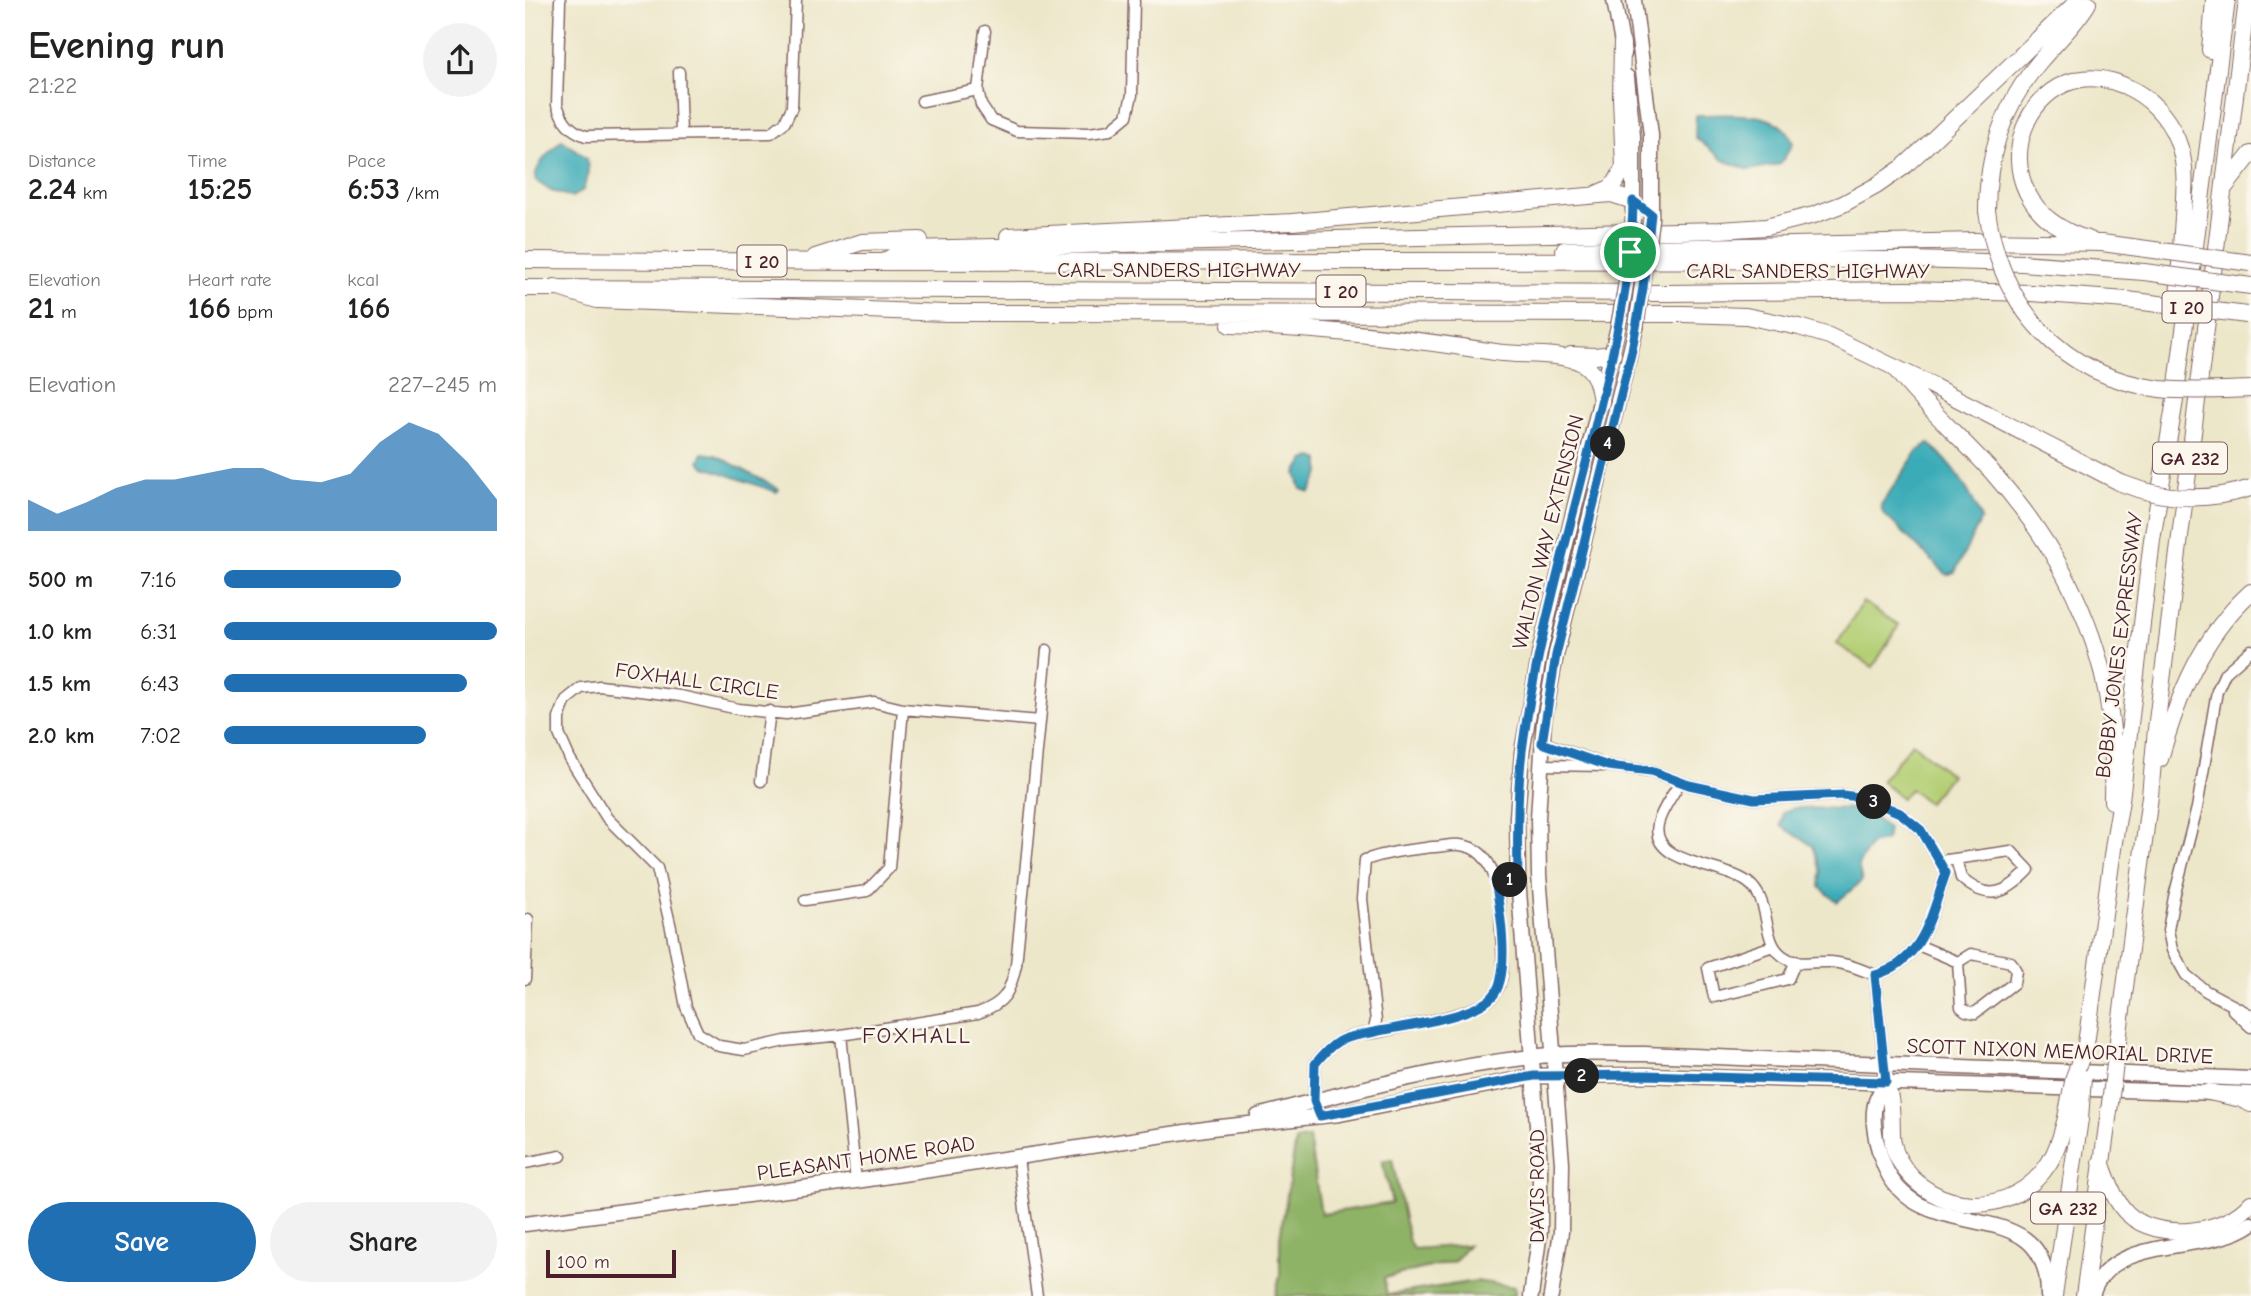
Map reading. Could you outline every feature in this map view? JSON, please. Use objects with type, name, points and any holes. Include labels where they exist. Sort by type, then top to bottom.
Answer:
[{"type":"highway","points":[[883,262],[909,249],[1720,230],[1789,222],[1843,204],[1902,168],[2079,0]]},
{"type":"highway","points":[[2090,0],[2025,79],[2008,107],[1992,152],[1987,211],[1997,262],[2010,289],[2030,319],[2068,355],[2093,369],[2133,384],[2161,389],[2251,389]]},
{"type":"highway","points":[[2208,144],[2208,68],[2214,0]]},
{"type":"highway","name":"BOBBY JONES EXPRESSWAY","points":[[2073,1119],[2074,1077],[2086,1044],[2122,800],[2150,553],[2175,400],[2227,0]]},
{"type":"highway","name":"GA 232","points":[[2084,1296],[2150,796],[2157,716],[2247,0]]},
{"type":"highway","points":[[2238,70],[2251,9]]},
{"type":"highway","points":[[1590,196],[1610,188],[1624,167],[1622,43]]},
{"type":"highway","points":[[2102,243],[2066,231],[2046,216],[2025,186],[2018,163],[2022,131],[2036,107],[2059,87],[2086,79],[2118,83],[2150,101],[2175,134],[2183,160],[2184,200],[2169,425]]},
{"type":"highway","points":[[2225,187],[2251,154]]},
{"type":"highway","points":[[803,261],[862,242],[1292,222],[1611,194],[1633,201]]},
{"type":"highway","points":[[1450,261],[1510,251],[1977,241],[2102,243],[2251,263]]},
{"type":"highway","name":"CARL SANDERS HIGHWAY","points":[[525,260],[1962,261],[2070,265],[2251,286]]},
{"type":"highway","name":"CARL SANDERS HIGHWAY","points":[[525,288],[1654,293],[1988,291],[2127,300],[2249,315]]},
{"type":"highway","points":[[555,288],[597,300],[946,313],[1734,315],[1799,327],[1829,337],[1894,367],[2120,483],[2147,492],[2178,497],[2209,497],[2251,488]]},
{"type":"highway","points":[[1161,314],[1187,323],[1405,338],[1471,347],[1582,356],[1613,354]]},
{"type":"highway","points":[[1471,347],[1565,358],[1583,363],[1598,382],[1601,402]]},
{"type":"highway","points":[[1894,367],[1919,399],[1967,444],[2011,496],[2053,553],[2084,613],[2105,676],[2112,723],[2114,842]]},
{"type":"highway","points":[[2150,796],[2184,685],[2215,631],[2251,592]]},
{"type":"highway","points":[[1885,1073],[1891,1107],[1892,1142],[1898,1158],[1916,1183],[1953,1203],[1985,1205],[2001,1201],[2028,1186],[2049,1164],[2073,1119]]},
{"type":"highway","points":[[2207,1085],[2251,1104]]},
{"type":"highway","name":"GA 232","points":[[2054,1296],[2073,1119]]},
{"type":"highway","points":[[2101,1162],[2112,1191],[2123,1208],[2138,1222],[2156,1230],[2183,1230],[2225,1223],[2238,1216],[2251,1203]]},
{"type":"main road","name":"WALTON WAY EXTENSION","points":[[1534,1076],[1518,878],[1517,817],[1522,752],[1547,621],[1613,354],[1626,284],[1633,218],[1633,136],[1614,0]]},
{"type":"main road","name":"WALTON WAY EXTENSION","points":[[1556,1076],[1539,875],[1540,765],[1549,694],[1563,626],[1632,350],[1651,216],[1651,135],[1634,0]]},
{"type":"main road","points":[[1633,201],[1651,216]]},
{"type":"main road","points":[[1613,354],[1632,350]]},
{"type":"main road","points":[[1547,621],[1563,626]]},
{"type":"main road","name":"SCOTT NIXON MEMORIAL DRIVE","points":[[1532,1057],[1645,1054],[1885,1073],[2207,1085],[2251,1094]]},
{"type":"main road","name":"PLEASANT HOME ROAD","points":[[1212,1128],[1314,1101],[1498,1061],[1532,1057]]},
{"type":"main road","points":[[2207,1085],[2251,1069]]},
{"type":"main road","points":[[1885,1073],[1875,1101],[1875,1129],[1880,1157],[1893,1180],[1913,1201],[1935,1213],[2004,1226],[2021,1235],[2033,1245],[2042,1259],[2048,1280],[2048,1296]]},
{"type":"main road","name":"SCOTT NIXON MEMORIAL DRIVE","points":[[1534,1076],[1885,1073]]},
{"type":"main road","name":"PLEASANT HOME ROAD","points":[[525,1224],[1018,1159],[1212,1128],[1320,1116],[1534,1076]]},
{"type":"main road","name":"DAVIS ROAD","points":[[1531,1296],[1540,1231],[1540,1164],[1534,1076]]},
{"type":"main road","name":"DAVIS ROAD","points":[[1551,1296],[1562,1232],[1562,1163],[1556,1076]]},
{"type":"main road","name":"SCOTT NIXON MEMORIAL DRIVE","points":[[2207,1085],[2251,1079]]},
{"type":"main road","points":[[2092,1296],[2106,1271],[2122,1260],[2144,1252],[2222,1238],[2251,1224]]},
{"type":"street","points":[[560,0],[557,105],[572,131],[586,136],[771,132],[785,122],[792,107],[796,0]]},
{"type":"street","points":[[985,31],[978,90],[981,105],[991,120],[1017,131],[1089,133],[1110,130],[1121,124],[1127,116],[1132,95],[1134,0]]},
{"type":"street","points":[[679,72],[681,134]]},
{"type":"street","points":[[922,101],[978,90]]},
{"type":"street","name":"FOXHALL CIRCLE","points":[[1040,722],[903,709],[874,702],[800,713],[770,712],[738,709],[680,696],[600,687],[581,688],[566,701],[559,718],[559,734],[570,759],[607,818],[657,868],[687,1007],[698,1033],[719,1046],[744,1050],[785,1041],[841,1035],[978,1013],[993,1008],[1004,999],[1016,965],[1040,722],[1047,650]]},
{"type":"street","points":[[2251,650],[2225,673],[2217,691],[2197,808],[2169,919],[2169,940],[2181,967],[2196,984],[2251,1015]]},
{"type":"street","points":[[806,900],[867,891],[889,868],[903,709]]},
{"type":"street","points":[[761,781],[770,712]]},
{"type":"street","points":[[1542,743],[1608,766]]},
{"type":"street","points":[[1540,765],[1608,766],[1651,771],[1680,782],[1754,799],[1843,795],[1865,798],[1900,813],[1921,830],[1946,873],[1918,945],[1909,957],[1891,971],[1875,975],[1847,964],[1789,960],[1773,946],[1763,901],[1751,884],[1736,876],[1669,853],[1659,841],[1657,825],[1680,782]]},
{"type":"street","points":[[1320,1116],[1314,1101],[1315,1064],[1336,1041],[1354,1034],[1373,1033],[1447,1017],[1482,1005],[1494,996],[1502,978],[1500,906],[1494,872],[1480,853],[1459,845],[1392,851],[1365,860],[1362,899],[1376,1021],[1373,1033]]},
{"type":"street","points":[[1940,861],[2011,851],[2029,870],[2001,892],[1992,894],[1983,892],[1961,878],[1957,859]]},
{"type":"street","points":[[1495,881],[1518,878]]},
{"type":"street","points":[[525,979],[528,919]]},
{"type":"street","points":[[1918,945],[1958,962]]},
{"type":"street","points":[[1773,946],[1708,968],[1714,997],[1788,979],[1796,961]]},
{"type":"street","points":[[1972,954],[2011,962],[2016,971],[2014,984],[1975,1013],[1966,1011],[1961,1007],[1958,962],[1972,954]]},
{"type":"street","points":[[1875,975],[1885,1073]]},
{"type":"street","points":[[2224,1001],[2251,1027]]},
{"type":"street","points":[[841,1035],[856,1181]]},
{"type":"street","points":[[525,1164],[561,1156]]},
{"type":"street","points":[[1018,1159],[1037,1296]]},
{"type":"green space","points":[[1863,602],[1899,625],[1873,667],[1837,644]]},
{"type":"green space","points":[[1912,743],[1951,775],[1928,803],[1910,789],[1902,798],[1881,781]]},
{"type":"green space","points":[[1309,1138],[1321,1214],[1392,1203],[1382,1161],[1392,1159],[1409,1242],[1413,1249],[1468,1245],[1455,1261],[1384,1278],[1387,1295],[1476,1281],[1515,1287],[1515,1296],[1275,1296],[1280,1275],[1280,1237],[1296,1140]]},
{"type":"water","points":[[1738,114],[1766,119],[1787,132],[1793,144],[1780,164],[1749,170],[1723,160],[1695,137],[1696,115]]},
{"type":"water","points":[[562,140],[587,158],[588,173],[583,190],[572,197],[551,191],[535,180],[541,163]]},
{"type":"water","points":[[1929,443],[1959,478],[1981,519],[1955,572],[1947,575],[1883,513],[1881,505],[1917,452]]},
{"type":"water","points":[[703,453],[716,455],[779,489],[777,492],[705,467],[699,461]]},
{"type":"water","points":[[1313,457],[1320,460],[1320,473],[1310,492],[1301,489],[1296,473],[1304,460]]},
{"type":"water","points":[[1794,808],[1864,809],[1888,829],[1886,840],[1871,844],[1858,865],[1862,881],[1837,902],[1820,887],[1821,871],[1813,846],[1781,826],[1783,812]]},
{"type":"district","name":"FOXHALL","points":[[917,1035]]},
{"type":"route","points":[[1633,201],[1651,214],[1641,304],[1556,655],[1542,743],[1608,766],[1651,771],[1689,785],[1754,799],[1843,795],[1865,798],[1900,813],[1921,830],[1937,853],[1946,873],[1922,938],[1909,957],[1891,971],[1875,975],[1886,1082],[1644,1075],[1534,1076],[1320,1116],[1314,1101],[1315,1064],[1336,1041],[1354,1034],[1373,1033],[1447,1017],[1482,1005],[1494,996],[1502,978],[1500,906],[1495,881],[1518,878],[1517,817],[1522,752],[1528,718],[1540,651],[1613,354],[1630,252],[1633,201]]}]
